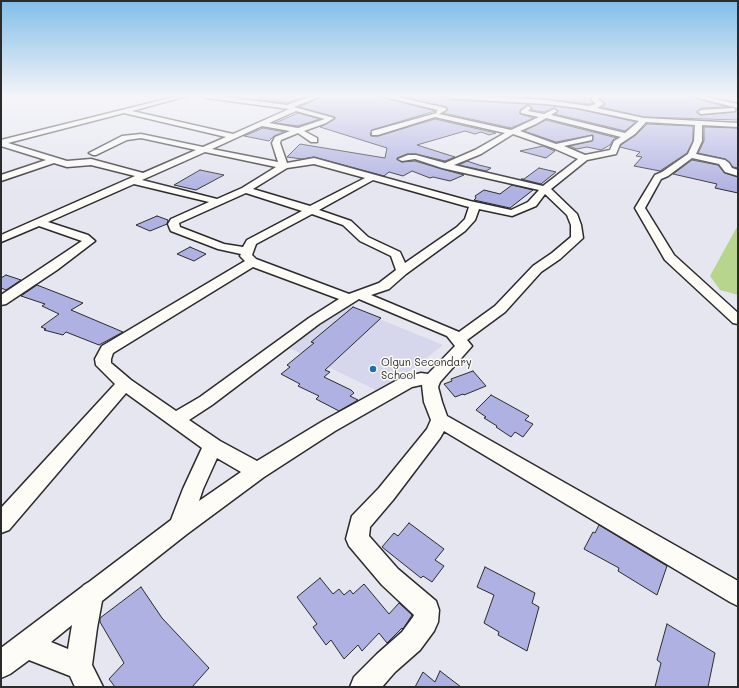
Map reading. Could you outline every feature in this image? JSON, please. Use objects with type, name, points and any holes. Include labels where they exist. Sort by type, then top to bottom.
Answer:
[{"type":"street","points":[[1,142],[58,128]]},
{"type":"street","points":[[197,128],[233,136]]},
{"type":"street","points":[[1,239],[135,181],[251,128]]},
{"type":"street","points":[[286,128],[298,130],[314,140]]},
{"type":"street","points":[[284,166],[276,143],[278,138],[304,128]]},
{"type":"street","points":[[375,133],[391,128]]},
{"type":"street","points":[[488,128],[512,132],[556,146],[584,158]]},
{"type":"street","points":[[445,166],[478,152],[522,128]]},
{"type":"street","points":[[594,128],[627,136]]},
{"type":"street","points":[[470,220],[517,212],[532,204],[545,189],[584,158],[613,152],[617,143],[635,128]]},
{"type":"street","points":[[698,128],[698,141],[690,155],[665,174],[658,177],[640,208],[669,257],[738,320]]},
{"type":"street","points":[[93,153],[125,138],[135,136],[284,166]]},
{"type":"street","points":[[556,146],[589,138]]},
{"type":"street","points":[[1,142],[67,164],[92,162],[145,176]]},
{"type":"street","points":[[690,155],[722,162],[726,165],[728,170],[738,173]]},
{"type":"street","points":[[402,159],[416,157],[445,166],[545,189],[572,214],[576,225],[577,238],[556,256],[537,268],[500,309],[459,339]]},
{"type":"street","points":[[1,178],[54,160]]},
{"type":"street","points":[[506,213],[371,178],[314,161],[284,166],[245,190],[175,221],[173,224],[175,229],[452,334],[459,339],[464,346],[432,380],[430,387],[433,402],[440,420],[738,594]]},
{"type":"street","points":[[250,257],[251,242],[371,178]]},
{"type":"street","points":[[135,181],[219,202]]},
{"type":"street","points":[[245,190],[311,210],[346,223],[364,238],[396,254],[402,271]]},
{"type":"street","points":[[176,420],[206,401],[314,321],[355,297],[384,286],[402,271],[461,229],[470,220],[475,205]]},
{"type":"street","points":[[1,301],[53,267],[89,241],[84,237],[39,223]]},
{"type":"street","points":[[250,257],[107,350],[103,359],[104,365],[125,384],[213,446],[257,471]]},
{"type":"street","points":[[1,665],[178,527],[257,471],[329,426],[407,382],[421,379],[432,380]]},
{"type":"street","points":[[5,513],[125,384]]},
{"type":"street","points":[[364,687],[386,663],[411,641],[425,622],[427,610],[390,577],[357,539],[360,523],[386,494],[434,433],[440,420]]},
{"type":"street","points":[[178,527],[193,489],[213,446]]},
{"type":"street","points":[[25,645],[84,676],[84,628],[92,593]]},
{"type":"shaded area","name":"Olgun Secondary School","points":[[345,305],[443,345],[382,393],[285,346]]},
{"type":"green space","points":[[738,225],[738,295],[720,290],[710,276]]},
{"type":"building","points":[[263,128],[285,132],[274,136],[269,141],[244,136]]},
{"type":"building","points":[[324,128],[378,128],[372,130],[370,135],[372,136],[378,136],[404,128],[475,128],[496,133],[489,135],[481,132],[475,134],[465,131],[417,145],[455,157],[445,161],[416,154],[407,154],[397,158],[401,162],[415,161],[464,175],[450,181],[433,177],[430,178],[412,171],[403,176],[389,172],[384,176],[314,157],[302,159],[287,157],[300,144],[385,158],[387,148]]},
{"type":"building","points":[[530,128],[578,128],[617,138],[613,140],[610,145],[601,150],[587,147],[577,149],[569,146],[592,141],[593,135],[556,142],[524,131]]},
{"type":"building","points":[[613,128],[629,128],[625,131]]},
{"type":"building","points":[[643,128],[693,128],[693,141],[687,153],[660,171],[634,166],[642,157],[636,156],[640,152],[620,147]]},
{"type":"building","points":[[704,128],[738,128],[738,168],[733,167],[725,159],[698,153],[704,141]]},
{"type":"building","points":[[543,146],[555,151],[546,158],[520,151]]},
{"type":"building","points":[[692,160],[718,165],[725,173],[738,177],[738,193],[715,188],[717,184],[673,174]]},
{"type":"building","points":[[467,161],[491,168],[486,171],[459,165]]},
{"type":"building","points":[[539,168],[556,172],[541,184],[521,179],[524,179]]},
{"type":"building","points":[[200,170],[224,175],[196,190],[174,185]]},
{"type":"building","points":[[512,185],[533,190],[510,208],[474,200],[476,198],[475,196],[484,190],[500,194]]},
{"type":"building","points":[[157,216],[168,220],[167,224],[150,231],[136,225]]},
{"type":"building","points":[[190,247],[206,254],[194,261],[177,254]]},
{"type":"building","points":[[6,275],[21,280],[6,290],[1,288],[1,278]]},
{"type":"building","points":[[37,285],[83,303],[71,310],[123,332],[99,345],[66,332],[63,335],[44,330],[46,329],[41,327],[59,314],[42,306],[45,304],[21,296]]},
{"type":"building","points":[[353,307],[381,318],[325,370],[330,372],[324,377],[351,390],[354,393],[350,396],[358,400],[339,411],[316,399],[319,396],[298,386],[300,384],[281,374],[290,367],[287,365],[314,343],[311,342]]},
{"type":"building","points":[[473,371],[486,386],[455,397],[444,384],[452,381],[451,379]]},
{"type":"building","points":[[491,395],[529,416],[525,420],[533,424],[523,437],[515,432],[511,437],[484,418],[486,417],[476,410]]},
{"type":"building","points":[[409,523],[444,549],[435,560],[444,566],[432,582],[423,576],[421,578],[382,547],[394,533],[398,536]]},
{"type":"building","points":[[599,525],[667,566],[657,595],[618,571],[619,568],[584,549],[593,532],[595,533]]},
{"type":"building","points":[[485,567],[535,593],[532,603],[539,607],[527,651],[498,635],[499,632],[484,623],[494,595],[477,587]]},
{"type":"building","points":[[320,578],[333,594],[339,589],[344,595],[350,590],[353,594],[364,584],[389,614],[399,603],[412,615],[403,629],[402,628],[387,643],[379,633],[362,651],[358,645],[344,659],[331,640],[326,645],[313,627],[317,624],[297,597]]},
{"type":"building","points":[[141,587],[162,618],[209,668],[192,687],[115,687],[109,679],[124,663],[100,622],[100,618]]},
{"type":"building","points":[[667,624],[715,653],[708,687],[655,687],[661,663],[657,660]]},
{"type":"building","points":[[440,671],[461,687],[415,687],[423,672],[435,682]]},
{"type":"place","name":"Olgun Secondary School","points":[[373,369]]}]
